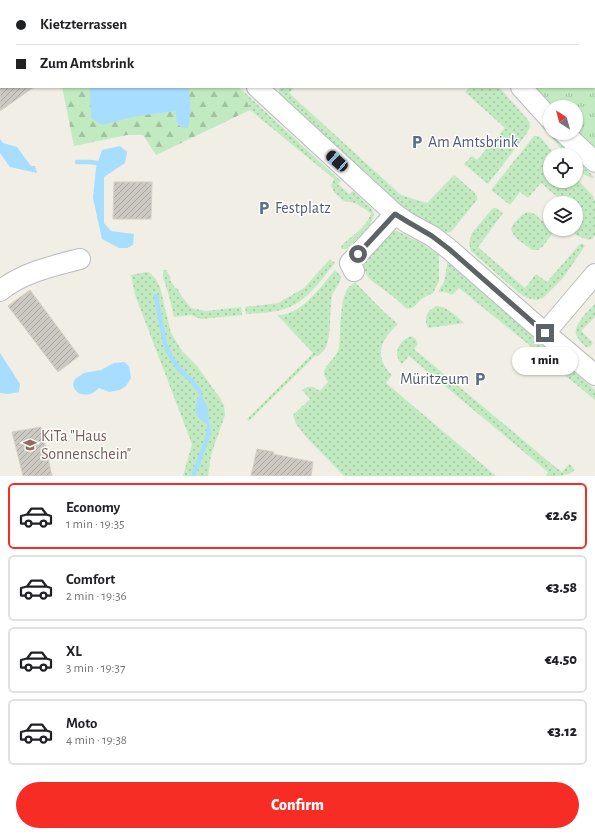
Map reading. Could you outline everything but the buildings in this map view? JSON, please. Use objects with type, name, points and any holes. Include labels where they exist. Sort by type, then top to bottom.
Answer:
[{"type":"street","points":[[258,88],[395,214],[432,236],[449,249],[595,375]]},
{"type":"street","points":[[522,88],[543,112]]},
{"type":"street","points":[[571,140],[595,162]]},
{"type":"street","points":[[354,271],[350,263],[395,214]]},
{"type":"street","points":[[0,291],[7,285],[42,269],[80,259]]},
{"type":"street","points":[[545,333],[595,274]]},
{"type":"green space","points":[[62,88],[239,88],[244,92],[250,110],[156,155],[143,135],[127,135],[74,146]]},
{"type":"green space","points":[[280,88],[294,88],[289,93],[401,195],[427,203],[454,175],[474,192],[477,196],[477,200],[451,232],[446,233],[415,218],[405,212],[279,94]]},
{"type":"green space","points":[[469,88],[500,88],[529,121],[530,127],[527,133],[488,184],[464,164],[472,156],[477,160],[505,128],[465,92]]},
{"type":"green space","points":[[533,88],[595,88],[595,149],[583,138],[583,100],[544,100]]},
{"type":"green space","points":[[244,92],[341,181],[338,184],[349,194],[353,191],[372,209],[374,215],[370,225],[347,249],[342,249],[341,247],[362,228],[369,219],[371,213],[355,203],[344,201],[334,192],[331,185],[334,179],[250,110]]},
{"type":"green space","points":[[534,114],[543,124],[543,128]]},
{"type":"green space","points":[[534,136],[538,136],[542,139],[549,148],[543,148],[543,185],[541,183],[528,198],[520,192],[510,205],[491,190]]},
{"type":"green space","points":[[554,140],[558,140],[566,148],[561,148]]},
{"type":"green space","points":[[583,166],[594,177],[593,178],[583,173]]},
{"type":"green space","points":[[583,185],[593,196],[595,201],[595,235],[593,238],[589,240],[577,236],[583,236],[583,196],[556,196],[547,188],[583,188]]},
{"type":"green space","points":[[493,208],[496,208],[503,213],[478,247],[525,288],[536,274],[547,282],[580,244],[585,246],[563,278],[543,298],[536,300],[527,298],[519,293],[471,251],[469,243],[472,233]]},
{"type":"green space","points":[[528,212],[533,213],[543,221],[543,236],[551,236],[538,250],[532,250],[516,238],[512,232],[511,228],[514,223],[523,214]]},
{"type":"green space","points":[[393,230],[423,244],[439,255],[439,281],[433,293],[423,298],[415,306],[409,309],[371,280],[364,268],[364,262]]},
{"type":"green space","points":[[330,259],[335,263],[319,283],[299,302],[279,310],[265,313],[246,314],[245,307],[278,303],[304,288]]},
{"type":"green space","points":[[448,260],[545,346],[539,353],[459,288],[452,295],[445,292],[438,292],[444,282]]},
{"type":"green space","points":[[163,270],[166,270],[175,288],[177,288],[191,308],[206,311],[241,307],[242,315],[201,319],[191,315],[174,317],[163,277]]},
{"type":"green space","points":[[335,270],[341,276],[341,279],[332,296],[330,331],[325,349],[318,356],[315,356],[249,421],[247,419],[313,353],[277,315],[283,315],[293,311],[307,302]]},
{"type":"green space","points":[[146,272],[150,273],[155,278],[160,287],[171,333],[182,351],[197,366],[224,405],[225,415],[211,455],[208,476],[183,476],[192,444],[135,295],[131,275]]},
{"type":"green space","points":[[355,282],[398,324],[384,341],[381,350],[382,360],[392,375],[386,383],[496,476],[344,476],[307,438],[296,424],[293,415],[310,399],[302,390],[307,387],[311,387],[320,391],[328,382],[324,372],[325,368],[334,357],[339,347],[343,301],[348,288]]},
{"type":"green space","points":[[595,304],[595,317],[581,331],[593,343],[590,347],[586,347],[578,338],[576,330],[579,322]]},
{"type":"green space","points":[[437,306],[448,310],[464,323],[428,328],[426,318],[428,312]]},
{"type":"green space","points":[[411,336],[415,338],[418,344],[414,349],[554,466],[562,472],[569,464],[573,467],[574,471],[564,475],[546,476],[548,472],[409,356],[402,364],[397,356],[398,348],[403,341]]},
{"type":"green space","points":[[549,350],[595,390],[595,400],[543,357]]},
{"type":"water","points":[[90,88],[188,88],[190,117],[188,128],[180,127],[175,111],[132,117],[102,125],[91,118]]},
{"type":"water","points":[[0,139],[3,143],[17,147],[31,166],[35,166],[37,173],[10,167],[0,153]]},
{"type":"water","points":[[120,146],[127,152],[125,163],[104,177],[104,223],[111,231],[134,234],[133,245],[127,248],[119,248],[102,239],[93,198],[96,168],[102,150]]},
{"type":"water","points":[[0,353],[20,384],[19,392],[8,394],[0,393]]},
{"type":"water","points":[[124,362],[129,366],[131,378],[126,386],[120,390],[109,392],[99,388],[92,393],[84,394],[78,393],[74,388],[73,384],[75,379],[84,373],[101,370],[114,363]]},
{"type":"water","points":[[200,392],[208,408],[209,426],[198,417],[196,411],[196,404]]},
{"type":"waterway","points":[[77,162],[98,163]]},
{"type":"waterway","points":[[156,296],[165,344],[179,369],[192,381],[200,392]]},
{"type":"waterway","points":[[193,476],[208,436],[209,426]]},
{"type":"place","name":"Am Amtsbrink","points":[[417,142]]},
{"type":"place","name":"Festplatz","points":[[264,208]]},
{"type":"place","name":"Müritzeum","points":[[480,379]]},
{"type":"place","name":"KiTa \"Haus Sonnenschein\"","points":[[30,445]]},
{"type":"route","points":[[358,254],[395,214],[432,236],[449,249],[545,333]]}]
